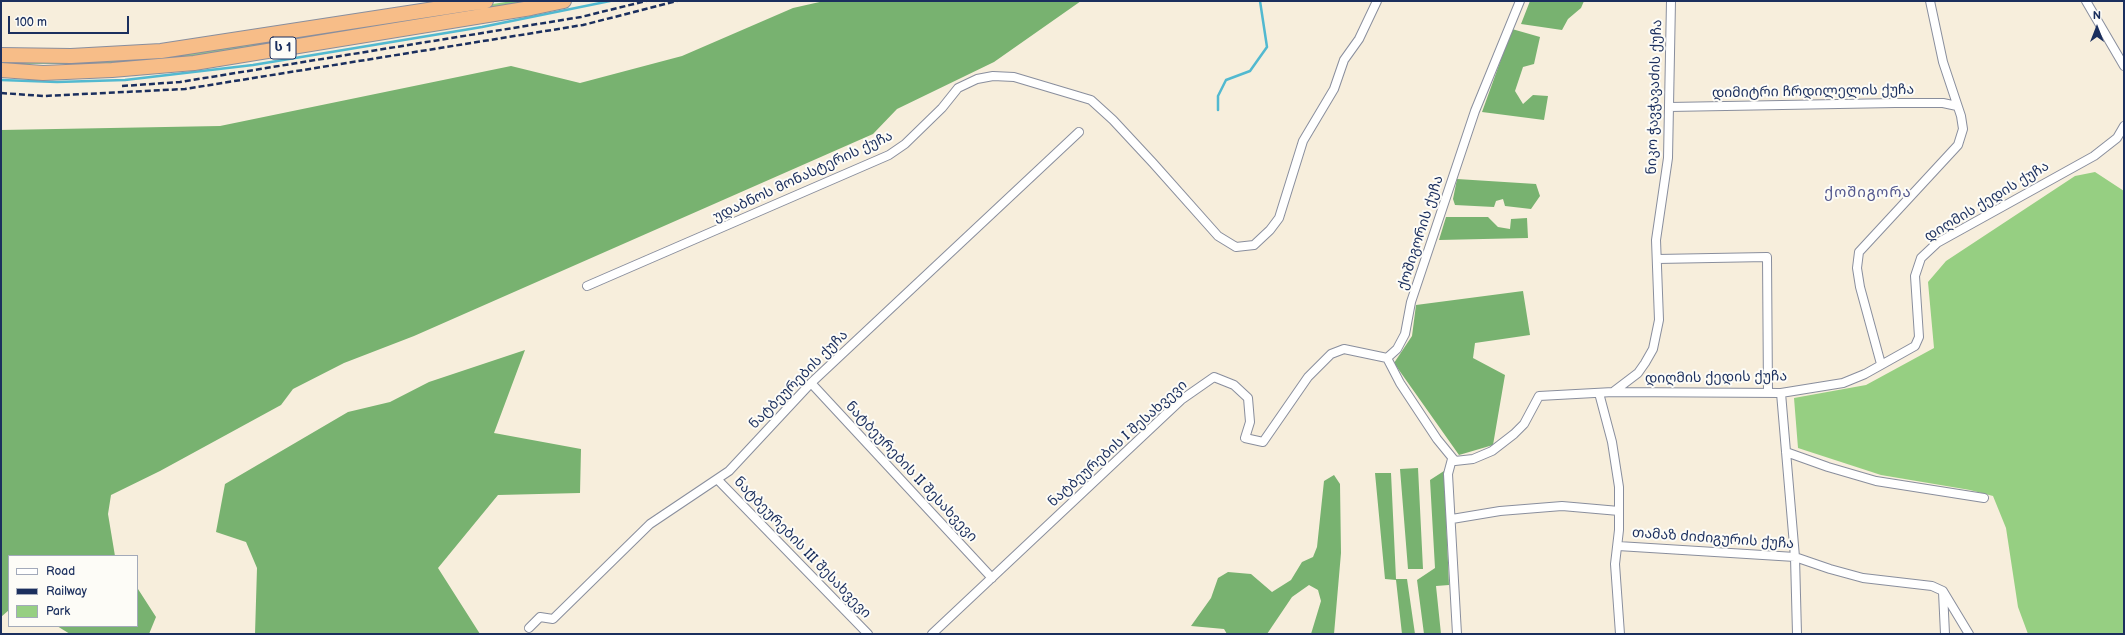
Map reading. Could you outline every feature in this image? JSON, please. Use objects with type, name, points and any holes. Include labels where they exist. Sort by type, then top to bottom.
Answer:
[{"type":"highway","name":"ს 1","points":[[1,55],[71,56],[161,51],[486,1]]},
{"type":"highway","name":"ს 1","points":[[1,70],[43,73],[194,63],[531,8],[564,1]]},
{"type":"street","name":"უდაბნოს მონასტერის ქუჩა","points":[[588,286],[889,155],[905,144],[942,108],[958,88],[977,79],[993,76],[1014,77],[1091,100],[1113,120],[1218,236],[1236,247],[1254,245],[1270,230],[1279,218],[1303,141],[1334,89],[1344,60],[1359,39],[1377,1]]},
{"type":"street","name":"ქოშიგორის ქუჩა","points":[[1387,358],[1397,349],[1405,334],[1411,302],[1475,111],[1520,1]]},
{"type":"street","name":"ნიკო ჭავჭავაძის ქუჩა","points":[[1613,392],[1638,373],[1654,349],[1659,320],[1656,240],[1668,158],[1671,1]]},
{"type":"street","points":[[1881,364],[1860,287],[1857,268],[1859,252],[1958,145],[1963,129],[1958,106],[1942,62],[1930,1]]},
{"type":"street","points":[[2086,1],[2124,66]]},
{"type":"street","name":"დიმიტრი ჩრდილელის ქუჩა","points":[[1669,107],[1895,103],[1943,104],[1958,106]]},
{"type":"street","name":"დიღმის ქედის ქუჩა","points":[[1452,459],[1455,461],[1464,461],[1492,451],[1524,424],[1539,396],[1613,392],[1781,393],[1843,383],[1865,374],[1915,346],[1919,337],[1915,276],[1921,258],[1937,244],[2094,156],[2116,138],[2124,126]]},
{"type":"street","name":"ნატბეურების ქუჩა","points":[[529,628],[540,617],[553,619],[650,524],[718,480],[811,383],[1079,132]]},
{"type":"street","points":[[1657,259],[1767,257],[1768,393]]},
{"type":"street","name":"ნატბეურების I შესახვევი","points":[[932,634],[1181,400],[1214,377],[1234,384],[1248,398],[1250,422],[1245,438],[1263,442],[1308,377],[1331,354],[1344,349],[1387,358]]},
{"type":"street","points":[[1387,358],[1400,383],[1452,459],[1448,474],[1452,519],[1457,634]]},
{"type":"street","name":"ნატბეურების II შესახვევი","points":[[811,383],[992,578]]},
{"type":"street","points":[[1599,393],[1612,442],[1619,487],[1618,546],[1615,564],[1620,634]]},
{"type":"street","points":[[1781,393],[1795,557],[1798,634]]},
{"type":"street","points":[[1786,452],[1876,481],[1984,498]]},
{"type":"street","name":"ნატბეურების III შესახვევი","points":[[718,480],[868,634]]},
{"type":"street","points":[[1452,519],[1500,511],[1562,506],[1619,511]]},
{"type":"street","name":"თამაზ ძიძიგურის ქუჩა","points":[[1618,546],[1795,557],[1830,570],[1863,578],[1932,586],[1943,591]]},
{"type":"street","points":[[1943,591],[1945,634]]},
{"type":"street","points":[[1943,591],[1969,634]]},
{"type":"green space","points":[[512,1],[531,1],[335,35],[202,55],[112,64],[1,64],[1,59],[334,29]]},
{"type":"green space","points":[[824,1],[1081,1],[994,62],[897,109],[873,134],[414,336],[344,363],[293,389],[281,405],[160,471],[111,495],[108,514],[115,555],[8,555],[8,611],[1,617],[1,130],[220,126],[511,66],[580,83],[682,56],[793,8]]},
{"type":"green space","points":[[1530,1],[1584,1],[1581,8],[1568,19],[1562,30],[1521,24]]},
{"type":"green space","points":[[1512,29],[1540,37],[1534,64],[1523,67],[1515,91],[1523,104],[1533,95],[1548,96],[1544,120],[1482,112]]},
{"type":"green space","points":[[2095,172],[2124,191],[2124,634],[2028,634],[2018,607],[2006,528],[1993,496],[1970,490],[1881,475],[1798,448],[1794,398],[1866,385],[1934,348],[1928,282],[1946,261],[2075,176]]},
{"type":"green space","points":[[1457,179],[1536,184],[1540,196],[1531,209],[1505,206],[1503,199],[1496,201],[1494,207],[1455,205],[1453,199]]},
{"type":"green space","points":[[1446,217],[1488,217],[1498,227],[1510,229],[1511,219],[1527,218],[1528,238],[1439,240]]},
{"type":"green space","points":[[1523,291],[1530,335],[1475,343],[1473,358],[1505,375],[1493,445],[1459,455],[1394,363],[1412,336],[1416,305]]},
{"type":"green space","points":[[525,350],[494,433],[581,449],[580,493],[498,495],[438,568],[480,634],[255,634],[257,568],[246,542],[216,532],[225,484],[348,412],[390,402],[429,382]]},
{"type":"green space","points":[[1418,468],[1423,569],[1408,569],[1400,469]]},
{"type":"green space","points":[[1444,471],[1449,585],[1436,586],[1441,634],[1424,634],[1417,580],[1435,568],[1430,480]]},
{"type":"green space","points":[[1375,473],[1391,473],[1396,579],[1407,579],[1415,634],[1402,634],[1396,580],[1385,579]]},
{"type":"green space","points":[[1334,475],[1340,484],[1341,553],[1334,634],[1311,634],[1321,601],[1318,590],[1309,585],[1292,597],[1267,634],[1227,634],[1224,629],[1191,626],[1211,598],[1218,578],[1228,572],[1251,574],[1272,592],[1291,580],[1302,562],[1313,557],[1317,547],[1324,481]]},
{"type":"green space","points":[[138,589],[156,617],[149,634],[70,634],[59,627],[138,627]]},
{"type":"waterway","points":[[1,80],[57,82],[125,80],[253,65],[482,27],[610,1]]},
{"type":"waterway","points":[[1218,110],[1218,96],[1226,80],[1250,71],[1267,47],[1260,1]]},
{"type":"railway","points":[[122,86],[180,82],[581,17],[646,1]]},
{"type":"railway","points":[[1,93],[44,96],[185,89],[583,25],[677,1]]},
{"type":"district","name":"ქოშიგორა","points":[[1868,193]]}]
